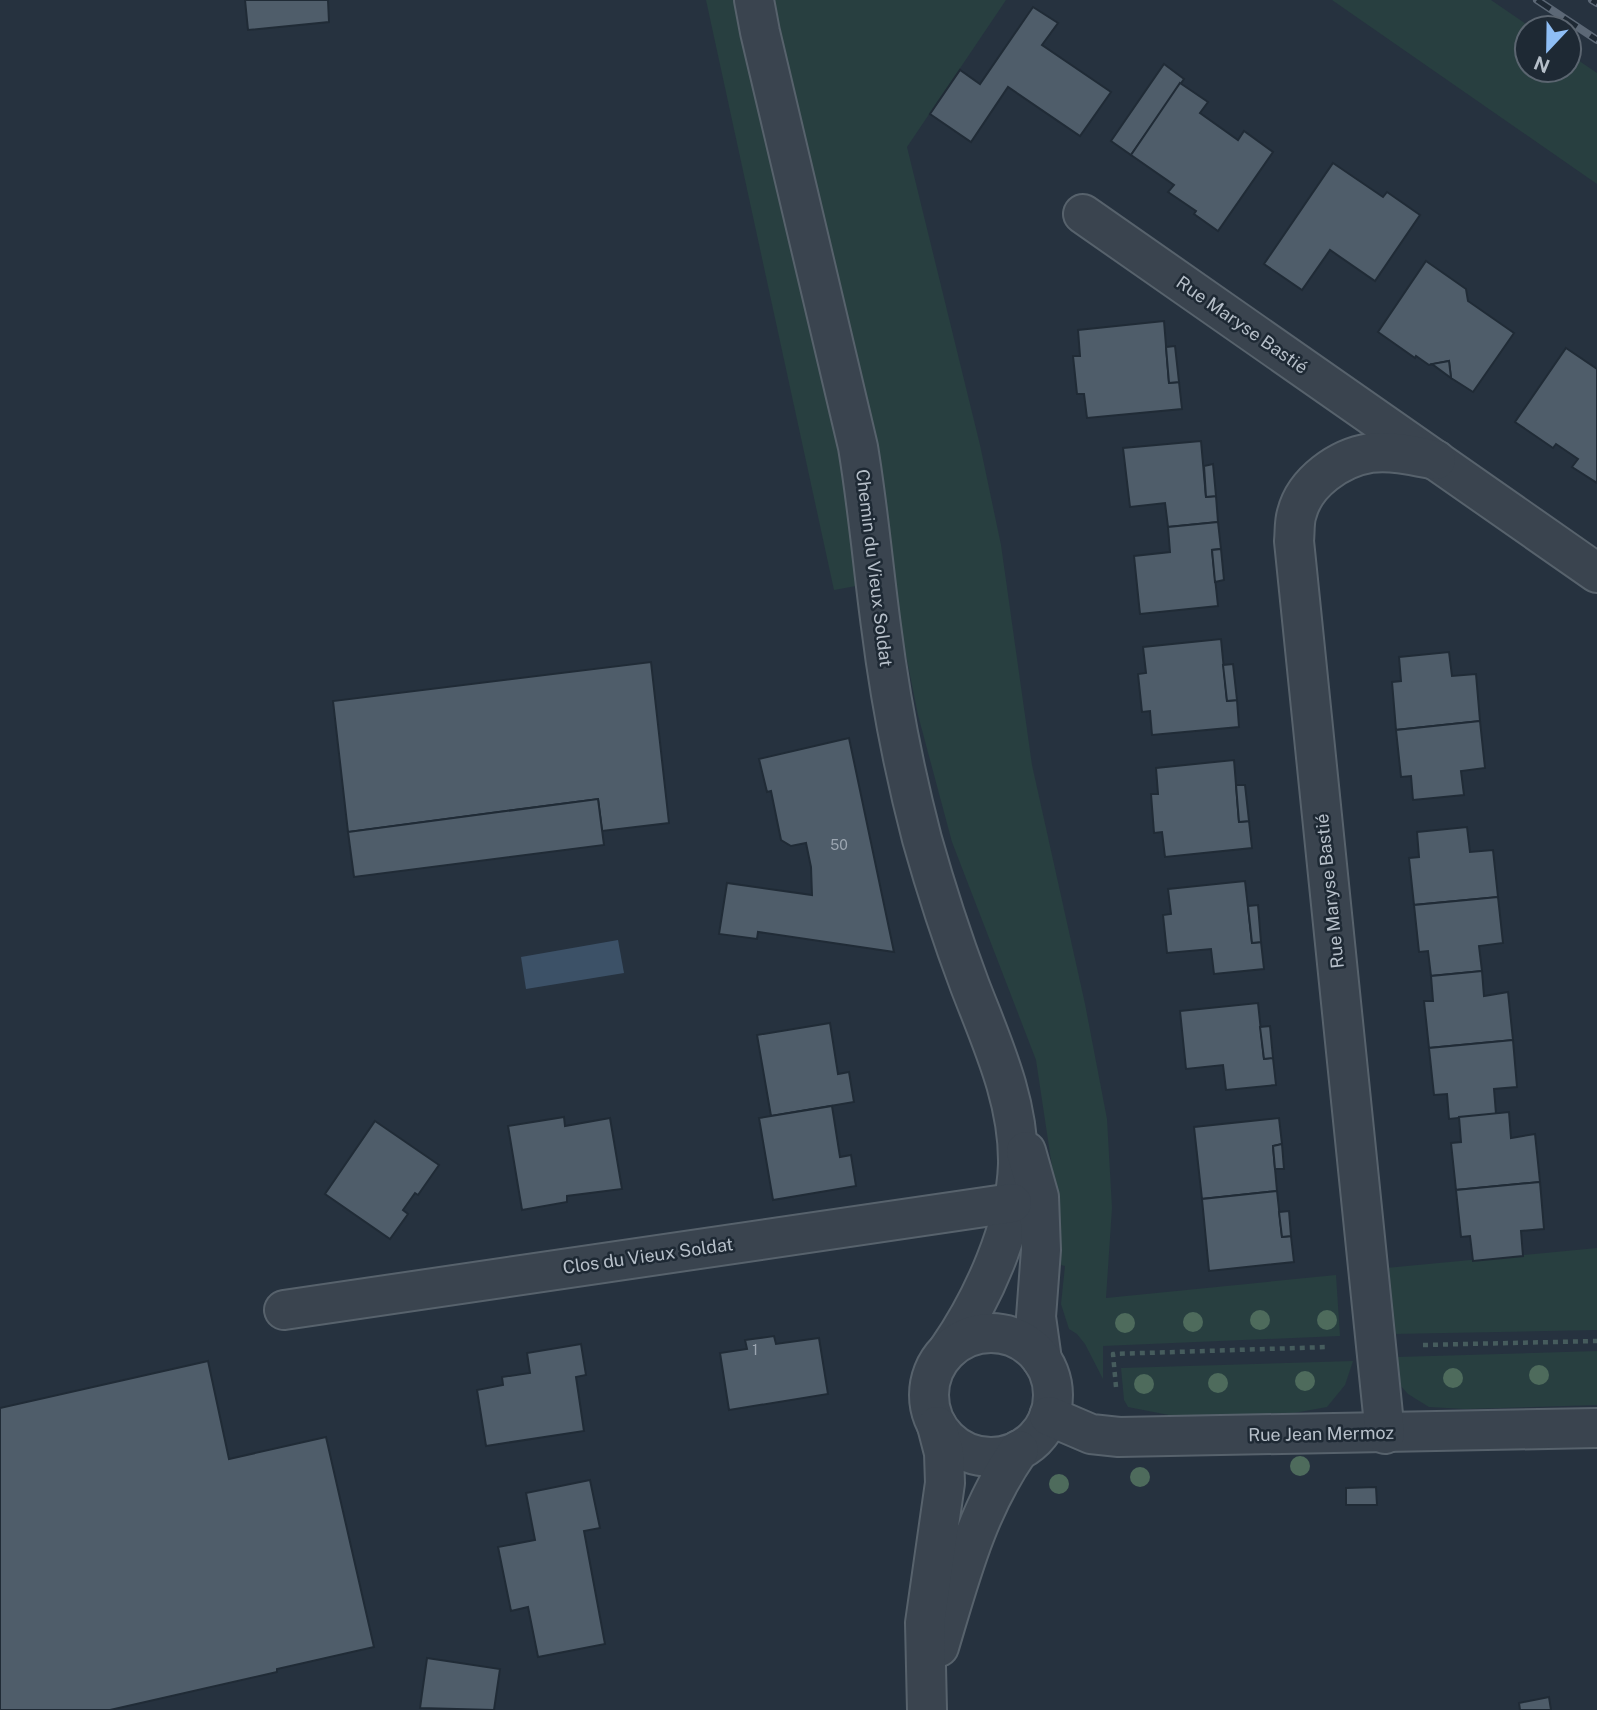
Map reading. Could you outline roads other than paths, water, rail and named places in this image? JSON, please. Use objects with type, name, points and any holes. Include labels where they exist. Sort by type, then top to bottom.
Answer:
[{"type":"street","name":"Chemin du Vieux Soldat","points":[[754,0],[858,447],[866,491],[888,678],[908,782],[937,894],[987,1027],[1017,1130],[1035,1175],[1039,1197],[1041,1250],[1036,1317],[1042,1360]]},
{"type":"street","name":"Rue Maryse Bastié","points":[[1083,214],[1597,573]]},
{"type":"street","name":"Rue Maryse Bastié","points":[[1385,1433],[1294,541],[1297,513],[1306,494],[1320,477],[1333,467],[1370,453],[1436,460]]},
{"type":"street","name":"Chemin du Vieux Soldat","points":[[948,1350],[983,1293],[1001,1243],[1012,1203],[1018,1165],[1017,1130]]},
{"type":"street","name":"Clos du Vieux Soldat","points":[[284,1310],[1012,1203]]},
{"type":"street","points":[[1003,1334],[1025,1343],[1042,1360],[1052,1381],[1049,1416],[1038,1436],[1019,1450],[1000,1477],[981,1517],[937,1656],[927,1709],[925,1623],[945,1483],[944,1453],[929,1392],[935,1370],[948,1350],[968,1338],[1003,1334]]},
{"type":"street","name":"Rue Jean Mermoz","points":[[1049,1416],[1091,1434],[1119,1437],[1597,1428]]},
{"type":"street","points":[[937,1426],[953,1444],[973,1454],[997,1457],[1019,1450]]},
{"type":"water","points":[[618,940],[624,973],[526,989],[521,957]]},
{"type":"railway","points":[[1537,0],[1597,40]]},
{"type":"railway","points":[[1592,0],[1597,3]]}]
